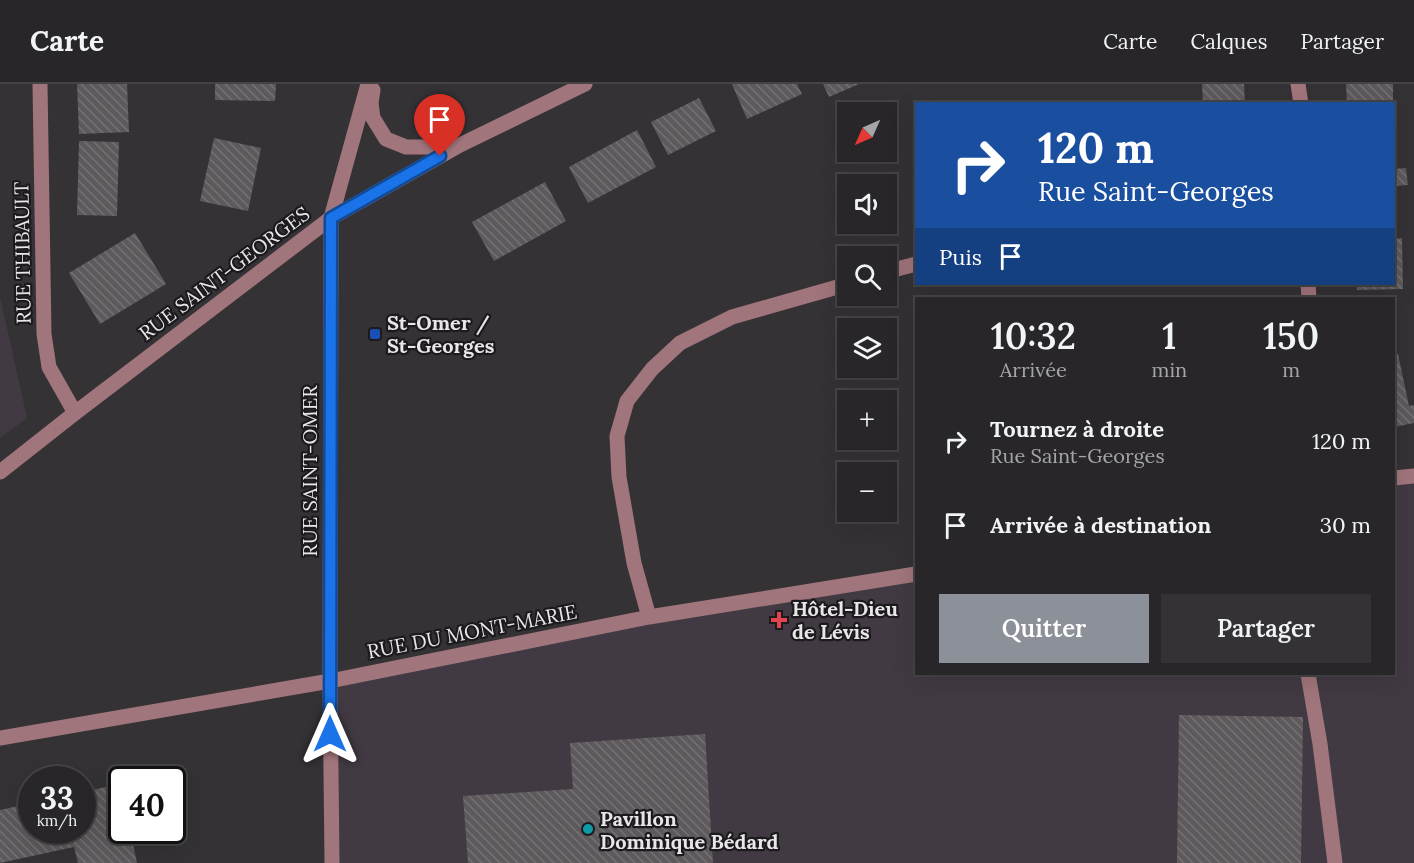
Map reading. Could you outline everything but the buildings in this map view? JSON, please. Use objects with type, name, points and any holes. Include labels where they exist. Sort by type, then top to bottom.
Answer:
[{"type":"street","name":"RUE THIBAULT","points":[[40,84],[44,334],[49,367],[75,413]]},
{"type":"street","name":"RUE SAINT-OMER","points":[[332,863],[331,218],[368,84]]},
{"type":"street","points":[[374,84],[371,103],[373,118],[386,139],[406,147],[460,145]]},
{"type":"street","name":"RUE SAINT-GEORGES","points":[[0,472],[331,218],[460,145],[585,84]]},
{"type":"street","points":[[1298,84],[1301,102]]},
{"type":"street","points":[[897,269],[915,264]]},
{"type":"street","points":[[649,617],[634,563],[619,477],[617,436],[627,401],[652,369],[680,343],[732,316],[837,287]]},
{"type":"street","points":[[1395,478],[1414,476]]},
{"type":"street","name":"RUE DU MONT-MARIE","points":[[0,738],[330,681],[649,617],[915,573]]},
{"type":"street","points":[[1308,675],[1320,744],[1335,863]]},
{"type":"shaded area","points":[[0,297],[27,418],[0,438]]},
{"type":"shaded area","name":"Hôtel-Dieu de Lévis","points":[[1414,476],[1414,863],[329,863],[330,681],[915,566],[915,675],[1395,675],[1395,478]]},
{"type":"place","name":"St-Omer / St-Georges","points":[[375,334]]},
{"type":"place","name":"Hôtel-Dieu de Lévis","points":[[779,620]]},
{"type":"place","name":"Pavillon Dominique Bédard","points":[[588,829]]},
{"type":"route","points":[[330,734],[331,218],[440,156]]}]
